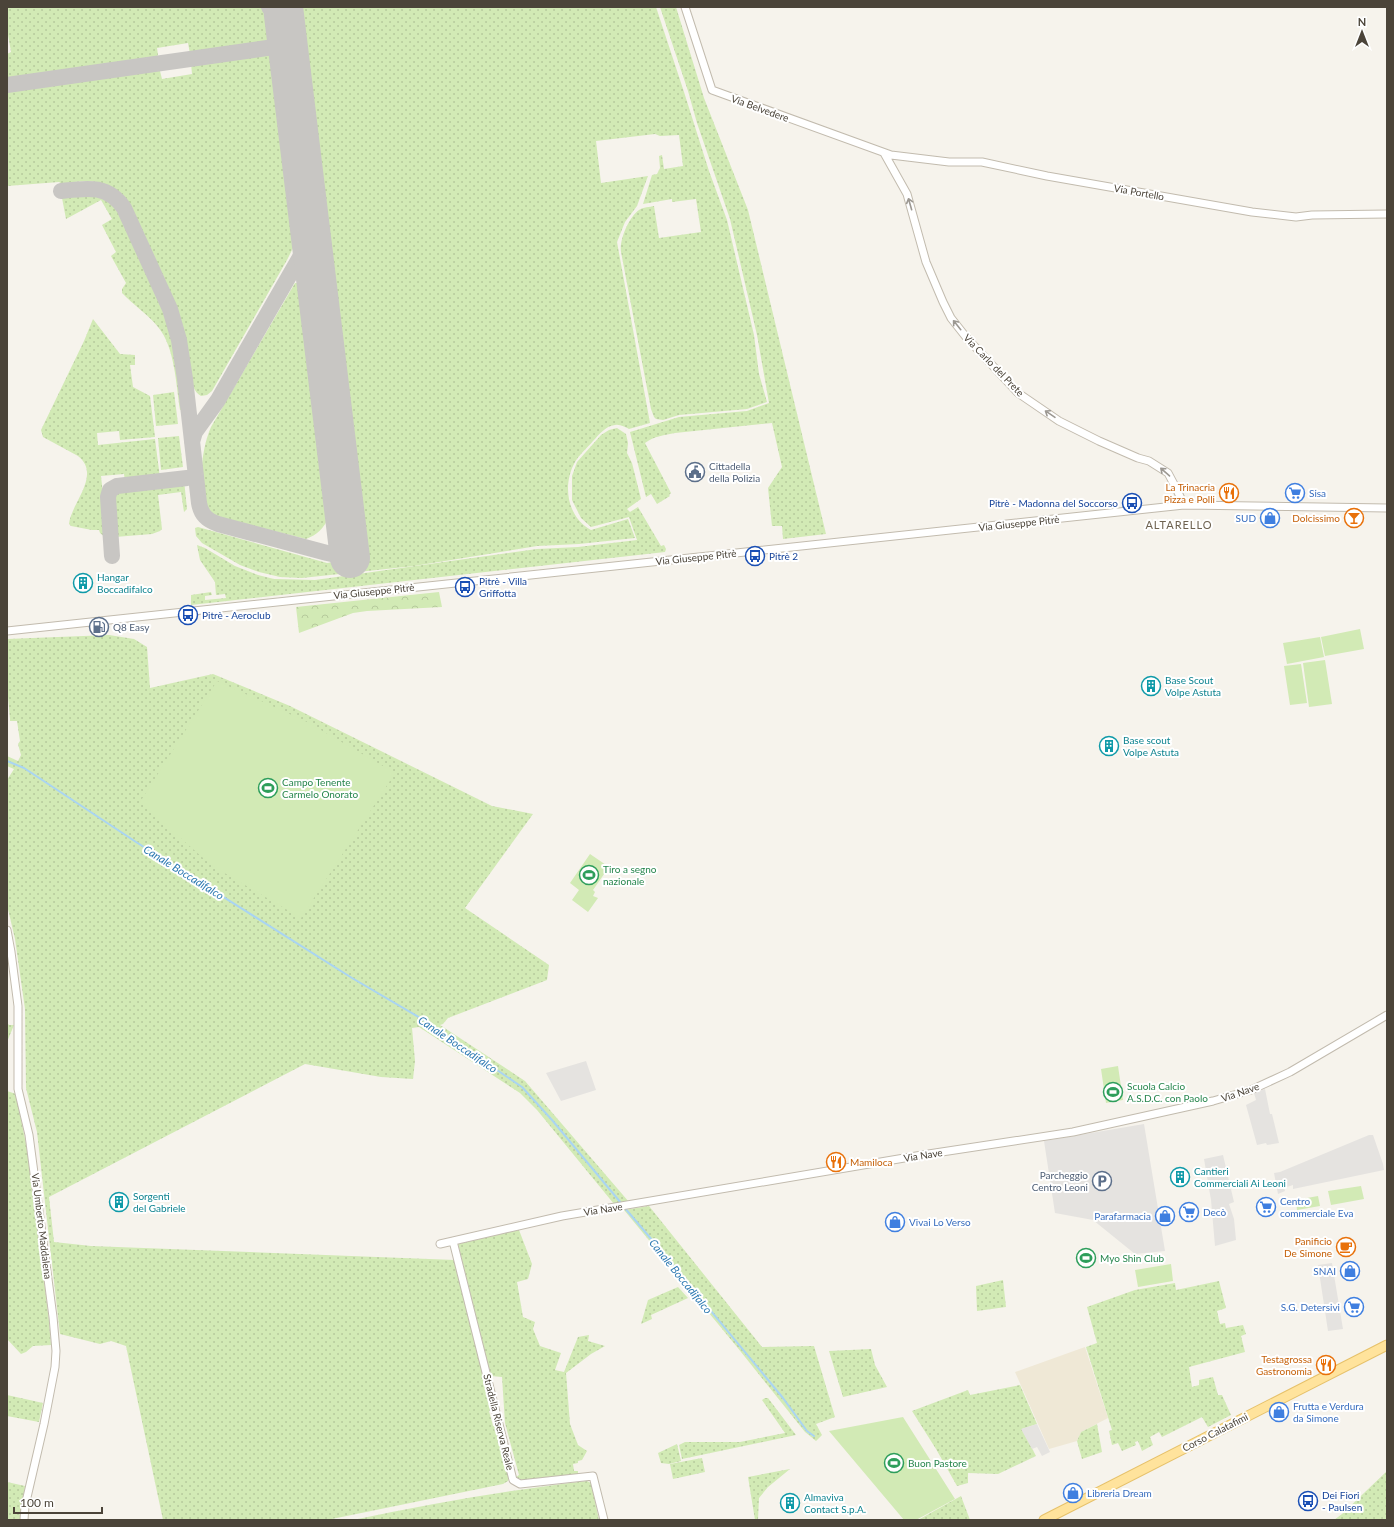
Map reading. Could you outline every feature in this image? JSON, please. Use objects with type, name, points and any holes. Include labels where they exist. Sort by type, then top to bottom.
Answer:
[{"type":"main road","name":"Corso Calatafimi","points":[[1044,1520],[1387,1345]]},
{"type":"street","name":"Via Belvedere","points":[[685,7],[712,90],[891,155]]},
{"type":"street","name":"Via Carlo del Prete","points":[[884,153],[907,194],[926,262],[943,302],[951,318],[966,337],[1018,393],[1059,421],[1099,441],[1138,458],[1150,461],[1168,473],[1184,505]]},
{"type":"street","name":"Via Portello","points":[[891,155],[949,162],[982,162],[1047,176],[1252,212],[1296,217],[1312,215],[1387,214]]},
{"type":"street","name":"Via Giuseppe Pitrè","points":[[7,631],[1184,505],[1387,508]]},
{"type":"street","name":"Via Umberto Maddalena","points":[[7,930],[18,1006],[18,1089],[30,1135],[56,1351],[55,1367],[44,1424],[25,1506],[24,1520]]},
{"type":"street","name":"Via Nave","points":[[440,1244],[562,1216],[820,1172],[1074,1132],[1221,1099],[1251,1090],[1290,1072],[1387,1015]]},
{"type":"street","name":"Stradella Riserva Reale","points":[[454,1241],[513,1480],[520,1484],[593,1476],[604,1520]]},
{"type":"shaded area","points":[[586,1061],[596,1090],[561,1101],[546,1073]]},
{"type":"shaded area","points":[[1265,1089],[1270,1114],[1272,1114],[1279,1143],[1257,1145],[1246,1105],[1256,1100],[1254,1093]]},
{"type":"shaded area","name":"Parcheggio Centro Leoni","points":[[1144,1124],[1165,1251],[1135,1254],[1093,1220],[1055,1213],[1044,1141]]},
{"type":"shaded area","points":[[1369,1135],[1373,1135],[1384,1170],[1293,1189],[1293,1185],[1284,1188],[1285,1191],[1278,1194],[1274,1173],[1280,1172]]},
{"type":"shaded area","points":[[1223,1155],[1234,1202],[1229,1204],[1234,1219],[1236,1240],[1215,1246],[1211,1200],[1204,1159]]},
{"type":"shaded area","points":[[1332,1263],[1343,1329],[1328,1331],[1318,1265]]},
{"type":"shaded area","points":[[1085,1347],[1108,1418],[1081,1432],[1077,1441],[1049,1449],[1015,1372]]},
{"type":"shaded area","points":[[1037,1424],[1050,1452],[1042,1456],[1037,1447],[1032,1449],[1021,1429]]},
{"type":"green space","points":[[7,7],[265,7],[267,11],[271,39],[264,44],[190,54],[188,43],[157,48],[158,55],[156,59],[7,81],[7,54],[11,52],[7,29]]},
{"type":"green space","points":[[301,7],[656,7],[709,171],[727,220],[754,335],[759,374],[767,402],[747,409],[679,415],[663,420],[656,419],[654,417],[651,409],[621,252],[623,235],[628,223],[635,213],[642,208],[654,206],[659,238],[701,232],[696,199],[672,202],[672,199],[643,204],[652,175],[657,174],[660,168],[659,156],[662,155],[664,169],[683,166],[679,135],[660,136],[655,134],[596,141],[601,183],[648,176],[637,206],[625,222],[617,242],[650,423],[629,429],[621,425],[615,425],[602,431],[575,462],[571,471],[568,490],[572,509],[583,524],[591,530],[628,519],[635,538],[579,544],[537,546],[414,566],[302,578],[280,577],[259,572],[240,565],[202,543],[196,536],[195,528],[198,527],[327,563],[368,558]]},
{"type":"green space","points":[[660,7],[676,7],[704,98],[748,210],[826,534],[783,539],[782,526],[772,526],[768,488],[782,467],[772,423],[675,433],[660,436],[648,441],[645,443],[671,493],[669,495],[670,496],[657,504],[651,494],[646,497],[630,432],[679,417],[747,411],[769,403],[757,335],[730,219],[697,123]]},
{"type":"green space","points":[[268,52],[273,56],[294,242],[293,248],[212,391],[207,395],[201,396],[193,387],[186,345],[176,309],[131,206],[125,199],[113,188],[106,185],[83,181],[62,184],[59,182],[7,186],[7,90],[156,68],[160,71],[162,79],[192,74],[191,63]]},
{"type":"green space","points":[[86,192],[103,194],[110,198],[117,206],[172,322],[184,409],[180,410],[174,367],[164,335],[150,318],[122,293],[122,289],[126,283],[111,256],[116,252],[102,225],[112,219],[101,200],[66,219],[62,198],[66,194]]},
{"type":"green space","points":[[295,283],[301,283],[329,517],[320,531],[306,539],[214,516],[208,508],[202,485],[203,460],[207,436],[211,427]]},
{"type":"green space","points":[[93,319],[120,354],[135,355],[135,365],[130,365],[133,387],[150,396],[155,437],[120,440],[119,431],[97,433],[98,445],[155,439],[160,478],[125,482],[124,474],[101,476],[107,532],[107,536],[105,537],[99,530],[71,526],[69,524],[86,480],[87,472],[85,464],[78,456],[43,437],[41,430]]},
{"type":"green space","points":[[174,392],[178,424],[156,426],[153,395]]},
{"type":"green space","points":[[617,428],[626,434],[628,443],[627,453],[632,463],[641,499],[627,509],[630,512],[638,507],[661,546],[664,545],[666,549],[665,552],[191,605],[191,595],[211,592],[212,595],[205,596],[205,600],[226,598],[225,594],[216,595],[215,582],[200,560],[197,545],[205,548],[235,566],[258,575],[274,579],[315,580],[537,549],[578,547],[637,540],[629,517],[591,527],[581,518],[572,500],[572,476],[577,462],[601,435],[609,430]]},
{"type":"green space","points":[[179,436],[183,467],[161,470],[158,438]]},
{"type":"green space","points":[[184,480],[187,509],[184,512],[181,492],[158,495],[162,529],[160,531],[152,534],[115,537],[112,535],[109,499],[112,491],[124,487]]},
{"type":"green space","points":[[439,592],[442,607],[353,613],[299,633],[296,607]]},
{"type":"green space","points":[[1360,629],[1364,649],[1325,656],[1321,637]]},
{"type":"green space","points":[[109,635],[134,639],[147,647],[150,688],[213,674],[290,706],[492,806],[533,814],[465,908],[549,965],[547,980],[448,1018],[443,1024],[440,1025],[525,1081],[629,1202],[614,1204],[537,1110],[520,1093],[419,1027],[412,1028],[415,1061],[413,1079],[381,1077],[305,1064],[49,1197],[54,1242],[91,1246],[455,1260],[493,1409],[489,1411],[493,1426],[496,1426],[509,1478],[508,1481],[503,1484],[327,1520],[163,1520],[126,1346],[111,1341],[100,1344],[60,1334],[37,1132],[26,1088],[25,1009],[15,939],[7,905],[7,780],[14,769],[7,766],[7,756],[18,761],[21,755],[18,744],[20,741],[17,721],[10,721],[7,686],[7,639]]},
{"type":"green space","points":[[1320,637],[1324,657],[1287,664],[1283,643]]},
{"type":"green space","points":[[1325,660],[1332,704],[1309,707],[1303,663]]},
{"type":"green space","points":[[1301,664],[1307,703],[1290,705],[1284,666]]},
{"type":"green space","name":"Campo Tenente Carmelo Onorato","points":[[217,681],[307,722],[395,773],[301,918],[211,865],[140,802]]},
{"type":"green space","name":"Tiro a segno nazionale","points":[[590,854],[609,867],[593,890],[595,892],[593,896],[598,898],[588,912],[572,900],[579,890],[570,883]]},
{"type":"green space","points":[[7,1023],[9,1025],[14,1025],[7,1042]]},
{"type":"green space","points":[[1118,1066],[1123,1100],[1106,1103],[1101,1069]]},
{"type":"green space","points":[[7,1091],[16,1094],[29,1159],[51,1345],[33,1346],[21,1354],[7,1339]]},
{"type":"green space","points":[[1361,1186],[1364,1199],[1331,1205],[1328,1191]]},
{"type":"green space","points":[[1318,1196],[1320,1206],[1297,1210],[1296,1200]]},
{"type":"green space","points":[[649,1206],[762,1347],[814,1346],[835,1417],[816,1424],[822,1435],[816,1441],[805,1432],[624,1210]]},
{"type":"green space","points":[[519,1230],[532,1264],[528,1279],[517,1282],[523,1317],[535,1322],[533,1329],[540,1346],[561,1353],[555,1370],[564,1372],[578,1337],[589,1335],[588,1341],[605,1346],[591,1354],[566,1373],[570,1424],[578,1445],[587,1451],[582,1460],[573,1464],[574,1471],[578,1471],[578,1474],[522,1480],[516,1477],[519,1475],[505,1423],[502,1377],[491,1376],[458,1244]]},
{"type":"green space","points":[[1171,1264],[1173,1281],[1138,1287],[1135,1270]]},
{"type":"green space","points":[[1003,1280],[1006,1307],[977,1311],[976,1286]]},
{"type":"green space","points":[[1219,1281],[1226,1308],[1217,1311],[1220,1324],[1225,1323],[1226,1328],[1243,1325],[1246,1334],[1241,1336],[1245,1352],[1189,1367],[1192,1387],[1199,1385],[1199,1380],[1213,1377],[1218,1395],[1222,1395],[1231,1415],[1208,1427],[1202,1417],[1162,1437],[1159,1432],[1150,1437],[1153,1445],[1142,1451],[1138,1441],[1135,1442],[1136,1445],[1122,1451],[1118,1443],[1112,1445],[1109,1431],[1112,1430],[1086,1347],[1097,1343],[1087,1307],[1135,1290],[1175,1283],[1176,1290]]},
{"type":"green space","points":[[678,1287],[688,1298],[651,1315],[652,1319],[641,1324],[648,1300]]},
{"type":"green space","points":[[871,1349],[875,1365],[887,1387],[843,1397],[829,1351]]},
{"type":"green space","points":[[1020,1385],[1037,1424],[1022,1429],[1036,1456],[998,1474],[968,1473],[968,1483],[957,1486],[912,1411],[968,1390],[970,1395]]},
{"type":"green space","points":[[7,1395],[43,1403],[39,1422],[7,1416]]},
{"type":"green space","points":[[768,1398],[796,1435],[682,1459],[679,1445],[685,1442],[740,1442],[785,1433],[762,1400]]},
{"type":"green space","name":"Buon Pastore","points":[[903,1417],[955,1499],[916,1520],[904,1520],[829,1431]]},
{"type":"green space","points":[[1097,1424],[1102,1452],[1082,1459],[1077,1441],[1081,1432]]},
{"type":"green space","points":[[677,1444],[681,1461],[669,1464],[661,1463],[658,1453]]},
{"type":"green space","points":[[702,1458],[705,1472],[673,1479],[670,1464]]},
{"type":"green space","points":[[790,1469],[768,1487],[759,1498],[758,1520],[755,1520],[748,1477]]},
{"type":"green space","points":[[1387,1471],[1387,1520],[1334,1520],[1342,1514]]},
{"type":"green space","points":[[587,1481],[591,1483],[599,1520],[353,1520],[469,1498]]},
{"type":"green space","points":[[7,1482],[25,1486],[20,1520],[7,1520]]},
{"type":"green space","points":[[961,1496],[970,1520],[918,1520]]},
{"type":"waterway","name":"Canale Boccadifalco","points":[[7,761],[24,768],[136,842],[352,978],[422,1019],[522,1087],[552,1120],[621,1203]]},
{"type":"waterway","name":"Canale Boccadifalco","points":[[624,1207],[783,1398],[807,1431],[814,1436]]},
{"type":"taxiway","points":[[269,7],[285,17]]},
{"type":"taxiway","points":[[7,85],[288,45]]},
{"type":"taxiway","points":[[61,191],[96,189],[111,195],[117,200],[124,208],[170,309],[179,340],[185,379],[199,503],[203,514],[208,519],[218,524],[336,555],[349,553]]},
{"type":"taxiway","points":[[192,442],[195,432],[218,400],[311,238]]},
{"type":"taxiway","points":[[112,556],[108,497],[110,490],[117,486],[187,478]]},
{"type":"runway","points":[[283,7],[350,558]]},
{"type":"place","name":"Cittadella della Polizia","points":[[695,472]]},
{"type":"place","name":"La Trinacria Pizza e Polli","points":[[1229,493]]},
{"type":"place","name":"Sisa","points":[[1295,493]]},
{"type":"place","name":"Pitrè - Madonna del Soccorso","points":[[1132,503]]},
{"type":"place","name":"SUD","points":[[1270,518]]},
{"type":"place","name":"Dolcissimo","points":[[1354,518]]},
{"type":"place","name":"Pitrè 2","points":[[755,556]]},
{"type":"place","name":"Hangar Boccadifalco","points":[[83,583]]},
{"type":"place","name":"Pitrè - Villa Griffotta","points":[[465,587]]},
{"type":"place","name":"Pitrè - Aeroclub","points":[[188,615]]},
{"type":"place","name":"Q8 Easy","points":[[99,627]]},
{"type":"place","name":"Base Scout Volpe Astuta","points":[[1151,686]]},
{"type":"place","name":"Base scout Volpe Astuta","points":[[1109,746]]},
{"type":"place","name":"Campo Tenente Carmelo Onorato","points":[[268,788]]},
{"type":"place","name":"Tiro a segno nazionale","points":[[589,875]]},
{"type":"place","name":"Scuola Calcio A.S.D.C. con Paolo","points":[[1113,1092]]},
{"type":"place","name":"Mamiloca","points":[[836,1162]]},
{"type":"place","name":"Cantieri Commerciali Ai Leoni","points":[[1180,1177]]},
{"type":"place","name":"Parcheggio Centro Leoni","points":[[1102,1181]]},
{"type":"place","name":"Sorgenti del Gabriele","points":[[119,1202]]},
{"type":"place","name":"Centro commerciale Eva","points":[[1266,1207]]},
{"type":"place","name":"Decò","points":[[1189,1212]]},
{"type":"place","name":"Parafarmacia","points":[[1165,1216]]},
{"type":"place","name":"Vivai Lo Verso","points":[[895,1222]]},
{"type":"place","name":"Panificio De Simone","points":[[1346,1247]]},
{"type":"place","name":"Myo Shin Club","points":[[1086,1258]]},
{"type":"place","name":"SNAI","points":[[1350,1271]]},
{"type":"place","name":"S.G. Detersivi","points":[[1354,1307]]},
{"type":"place","name":"Testagrossa Gastronomia","points":[[1326,1365]]},
{"type":"place","name":"Frutta e Verdura da Simone","points":[[1279,1412]]},
{"type":"place","name":"Buon Pastore","points":[[894,1463]]},
{"type":"place","name":"Libreria Dream","points":[[1073,1493]]},
{"type":"place","name":"Dei Fiori - Paulsen","points":[[1308,1501]]},
{"type":"place","name":"Almaviva Contact S.p.A.","points":[[790,1503]]},
{"type":"district","name":"ALTARELLO","points":[[1179,524]]}]
